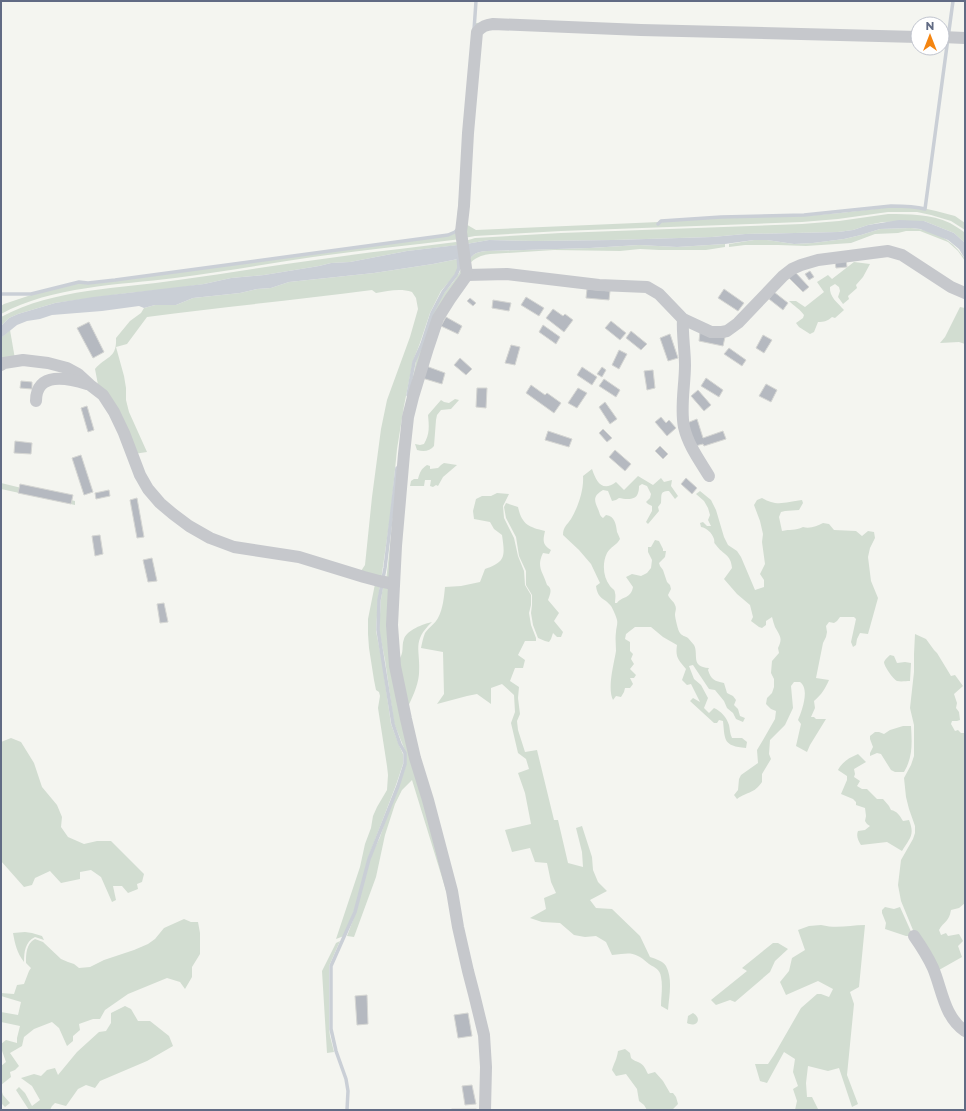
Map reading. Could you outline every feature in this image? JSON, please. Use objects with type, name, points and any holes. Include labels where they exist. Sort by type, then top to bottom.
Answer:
[{"type":"street","points":[[485,1110],[486,1067],[484,1035],[458,927],[452,892],[428,800],[415,758],[395,666],[387,583],[396,546],[408,417],[413,397],[438,318],[467,269],[461,232],[477,32],[480,28],[486,25],[493,24],[641,30],[910,37]]},
{"type":"street","points":[[950,37],[965,38]]},
{"type":"street","points":[[467,269],[599,285],[647,287],[659,294],[683,319],[711,332],[727,331],[738,323],[783,276],[792,269],[818,260],[888,251],[902,255],[951,287],[965,293]]},
{"type":"street","points":[[683,319],[685,367],[683,388],[684,428],[690,443],[709,476]]},
{"type":"street","points":[[1,365],[4,363],[22,360],[48,363],[67,368],[78,374],[103,395],[114,412],[124,433],[140,475],[148,489],[160,503],[189,526],[210,538],[234,547],[299,558],[387,583]]},
{"type":"street","points":[[36,402],[38,390],[43,383],[50,379],[63,379],[90,385]]},
{"type":"street","points":[[914,936],[933,968],[949,1014],[955,1023],[965,1031]]},
{"type":"shaded area","points":[[495,22],[480,27],[461,239],[331,254],[175,278],[86,288],[42,298],[1,314],[1,306],[4,304],[79,282],[88,284],[115,281],[448,236],[456,233],[470,65],[476,23]]},
{"type":"shaded area","points":[[891,207],[918,207],[955,216],[965,223],[965,230],[951,221],[931,215],[917,212],[888,212],[802,222],[561,231],[475,236],[464,238],[464,223],[476,230],[659,222],[659,224],[661,221],[804,216]]},
{"type":"shaded area","points":[[888,214],[920,215],[943,220],[965,233],[965,243],[954,233],[924,221],[883,222],[853,230],[838,232],[745,234],[712,237],[613,240],[489,240],[466,244],[465,241],[475,238],[561,233],[802,224],[839,221]]},
{"type":"shaded area","points":[[899,220],[924,221],[954,233],[965,243],[965,259],[959,249],[948,240],[920,229],[911,228],[880,229],[844,239],[813,243],[794,244],[767,240],[754,240],[725,244],[677,247],[639,245],[487,251],[476,253],[468,261],[461,261],[458,259],[374,273],[289,282],[271,288],[193,298],[176,305],[155,305],[144,308],[139,306],[52,315],[17,325],[1,338],[1,326],[9,318],[55,303],[204,284],[231,278],[264,275],[331,263],[350,262],[407,251],[489,240],[613,240],[712,237],[745,234],[838,232]]},
{"type":"shaded area","points":[[911,228],[935,233],[942,237],[954,246],[960,252],[965,261],[958,251],[948,242],[920,231],[875,234],[851,243],[806,246],[745,245],[729,247],[729,244],[754,240],[767,240],[794,244],[813,243],[844,239],[880,229]]},
{"type":"shaded area","points":[[456,242],[459,245],[407,251],[350,262],[331,263],[264,275],[231,278],[170,289],[55,303],[18,314],[9,318],[1,326],[1,317],[22,307],[65,295],[195,278],[333,257]]},
{"type":"shaded area","points":[[725,244],[725,247],[706,250],[554,250],[490,254],[478,257],[469,264],[468,261],[476,253],[487,251],[639,245],[677,247]]},
{"type":"shaded area","points":[[458,259],[461,261],[464,269],[412,393],[392,578],[386,581],[401,449],[416,361],[433,312],[444,293],[461,270],[461,265],[458,260],[458,268],[455,275],[441,291],[430,313],[413,361],[397,449],[391,511],[381,580],[359,574],[365,565],[381,429],[387,400],[410,337],[418,309],[416,298],[412,292],[398,290],[376,293],[372,290],[147,317],[127,344],[116,347],[124,376],[126,400],[129,412],[147,452],[134,454],[99,390],[95,369],[113,354],[116,345],[116,338],[130,321],[141,313],[144,308],[155,305],[176,305],[193,298],[271,288],[289,282],[374,273]]},
{"type":"shaded area","points":[[854,262],[870,264],[863,277],[856,285],[857,288],[848,296],[849,299],[843,304],[838,297],[840,291],[839,287],[835,284],[830,287],[832,297],[844,310],[835,318],[832,317],[826,321],[818,322],[814,332],[810,334],[799,327],[796,323],[803,318],[804,315],[789,301],[796,301],[805,307],[824,292],[817,282],[828,275],[832,279]]},
{"type":"shaded area","points":[[960,307],[965,308],[965,344],[959,342],[940,343],[945,337]]},
{"type":"shaded area","points":[[10,330],[15,359],[1,363],[1,338]]},
{"type":"shaded area","points":[[455,399],[459,400],[451,409],[441,410],[437,415],[434,446],[427,451],[417,450],[415,444],[424,444],[427,437],[429,426],[428,415],[441,400],[449,403]]},
{"type":"shaded area","points":[[444,463],[457,465],[443,477],[438,486],[430,486],[431,480],[425,480],[424,486],[410,486],[411,481],[418,479],[421,471],[427,465],[430,466],[430,469],[438,468]]},
{"type":"shaded area","points":[[592,469],[595,478],[603,486],[611,485],[616,482],[624,490],[638,476],[653,485],[661,478],[664,482],[672,480],[671,486],[678,496],[675,499],[669,491],[662,493],[661,503],[658,507],[659,511],[648,524],[646,522],[652,511],[652,506],[646,502],[650,498],[651,494],[647,486],[642,484],[639,486],[637,496],[627,499],[619,498],[612,501],[608,491],[603,490],[597,494],[595,498],[600,515],[603,518],[606,515],[613,519],[620,539],[610,549],[605,557],[604,570],[606,578],[614,591],[615,603],[617,603],[632,591],[633,587],[626,577],[632,574],[641,576],[647,573],[651,568],[652,560],[648,552],[648,547],[651,547],[655,540],[659,541],[663,551],[666,551],[665,557],[659,563],[667,582],[670,585],[671,589],[668,595],[676,606],[675,616],[679,632],[688,638],[694,645],[697,663],[703,667],[709,668],[709,673],[716,681],[724,683],[727,693],[733,696],[736,700],[734,705],[738,709],[740,716],[745,718],[743,722],[736,719],[715,690],[709,689],[693,665],[689,666],[694,679],[701,685],[708,698],[704,708],[709,713],[714,708],[717,709],[728,722],[732,738],[742,738],[747,742],[746,748],[729,744],[725,737],[723,721],[719,720],[717,723],[714,723],[690,701],[693,698],[700,702],[691,684],[687,685],[682,680],[686,669],[677,656],[677,645],[663,637],[651,627],[635,627],[626,634],[625,639],[630,642],[630,651],[633,654],[631,659],[634,664],[630,669],[636,675],[634,678],[630,678],[633,684],[630,688],[625,688],[621,697],[616,696],[613,700],[611,695],[611,683],[616,651],[617,618],[611,606],[598,594],[596,586],[600,583],[591,564],[563,535],[564,528],[571,519],[578,504],[583,487],[583,476]]},
{"type":"shaded area","points":[[1,483],[75,501],[75,505],[1,489]]},
{"type":"shaded area","points":[[700,491],[711,500],[716,510],[724,537],[728,545],[737,551],[741,557],[755,590],[764,587],[764,580],[760,574],[765,564],[762,542],[763,534],[754,505],[757,500],[762,498],[767,501],[781,503],[802,500],[803,503],[799,510],[781,512],[779,517],[782,531],[803,527],[806,528],[823,523],[829,524],[834,530],[856,531],[862,536],[868,531],[874,532],[875,538],[870,548],[868,557],[871,581],[878,598],[868,634],[860,633],[856,645],[853,647],[851,642],[856,619],[854,617],[840,617],[834,623],[829,622],[826,626],[827,632],[823,643],[816,678],[829,680],[823,691],[814,701],[815,708],[811,717],[816,719],[826,719],[807,752],[796,746],[801,724],[798,720],[805,695],[803,685],[800,682],[794,682],[791,686],[793,708],[785,725],[770,740],[769,754],[771,759],[762,774],[762,782],[753,791],[737,799],[734,795],[738,790],[739,779],[741,775],[758,763],[757,750],[775,719],[776,711],[771,709],[766,704],[767,698],[772,693],[774,687],[774,679],[771,673],[772,661],[779,653],[778,648],[781,639],[772,617],[766,621],[766,625],[762,628],[751,621],[753,617],[750,605],[737,594],[724,579],[732,568],[731,563],[728,557],[715,543],[711,533],[705,528],[701,527],[700,523],[703,522],[707,526],[711,526],[708,520],[710,515],[708,508],[704,501],[696,494]]},
{"type":"shaded area","points":[[497,493],[509,494],[503,506],[504,518],[514,538],[518,556],[524,571],[525,585],[531,595],[529,613],[531,625],[536,638],[536,641],[525,641],[518,655],[525,660],[523,668],[515,668],[510,681],[519,687],[518,698],[520,714],[517,721],[518,730],[525,752],[537,750],[554,820],[558,820],[568,863],[583,867],[582,852],[576,828],[582,826],[592,857],[593,870],[598,882],[607,891],[590,900],[596,908],[612,909],[640,936],[650,957],[665,964],[670,982],[668,1010],[661,1006],[662,984],[660,972],[640,957],[632,954],[612,955],[606,942],[596,936],[585,937],[574,935],[560,923],[542,922],[530,918],[546,909],[544,898],[556,893],[551,882],[547,863],[535,862],[530,848],[512,852],[505,830],[531,824],[525,793],[518,773],[529,769],[526,759],[518,753],[511,723],[515,712],[514,695],[502,684],[491,688],[491,704],[477,694],[437,704],[444,694],[443,652],[421,648],[423,639],[425,633],[440,614],[445,587],[461,586],[480,582],[485,569],[497,564],[500,561],[504,548],[502,535],[494,529],[490,522],[474,519],[473,511],[476,499],[482,496],[491,496]]},
{"type":"shaded area","points":[[506,503],[518,507],[522,518],[527,524],[545,531],[544,542],[551,550],[549,554],[543,553],[540,566],[550,590],[548,600],[559,613],[554,621],[563,632],[561,637],[557,637],[553,633],[549,642],[538,638],[533,625],[531,613],[532,595],[526,585],[526,571],[519,556],[516,537],[506,518],[504,507]]},
{"type":"shaded area","points":[[375,584],[380,585],[376,631],[391,724],[403,754],[403,764],[368,858],[354,911],[344,936],[336,939],[360,867],[373,816],[387,790],[388,775],[378,708],[380,696],[379,692],[376,690],[374,680],[368,634],[368,619]]},
{"type":"shaded area","points":[[383,586],[390,589],[389,623],[448,897],[412,780],[402,790],[395,804],[385,835],[376,877],[354,937],[347,936],[356,912],[370,858],[380,837],[406,765],[406,753],[394,723],[379,630]]},
{"type":"shaded area","points":[[432,622],[425,629],[419,641],[418,678],[407,709],[398,661],[402,652],[403,642],[408,633],[412,630]]},
{"type":"shaded area","points":[[915,634],[926,639],[937,653],[951,676],[955,675],[963,686],[954,694],[960,720],[952,721],[951,724],[955,731],[958,730],[961,733],[965,733],[965,903],[959,908],[951,910],[948,919],[939,930],[941,935],[946,933],[948,936],[959,934],[963,941],[958,946],[962,957],[939,970],[915,935],[901,901],[898,885],[901,860],[915,833],[915,826],[906,797],[904,778],[914,756],[914,725],[910,708],[914,672]]},
{"type":"shaded area","points":[[890,655],[894,656],[897,663],[911,663],[910,681],[897,681],[891,675],[884,662]]},
{"type":"shaded area","points":[[903,726],[911,726],[912,744],[909,761],[904,772],[895,772],[891,770],[881,754],[877,753],[870,756],[873,747],[870,736],[875,732],[884,734],[890,730]]},
{"type":"shaded area","points":[[11,738],[21,742],[34,763],[42,787],[57,805],[62,817],[61,827],[68,837],[84,844],[97,841],[111,841],[144,874],[142,882],[137,884],[138,889],[128,893],[122,886],[113,886],[116,900],[112,902],[101,877],[91,870],[80,872],[80,879],[61,883],[50,871],[35,878],[32,885],[24,887],[1,861],[1,742]]},
{"type":"shaded area","points":[[858,754],[866,762],[854,769],[854,777],[860,781],[857,786],[862,789],[867,789],[877,799],[883,799],[891,810],[897,813],[903,821],[909,820],[912,833],[902,851],[887,842],[861,845],[858,840],[858,831],[865,830],[870,826],[865,821],[865,808],[856,805],[856,802],[853,799],[841,794],[847,780],[847,776],[838,770],[846,760]]},
{"type":"shaded area","points":[[885,907],[894,909],[900,907],[913,936],[906,936],[885,929],[886,923],[882,910]]},
{"type":"shaded area","points":[[184,919],[191,922],[198,922],[200,933],[200,954],[192,967],[192,977],[185,989],[180,982],[167,978],[128,994],[105,1010],[100,1019],[93,1019],[79,1024],[80,1030],[73,1036],[73,1041],[67,1046],[59,1028],[52,1022],[34,1029],[24,1037],[22,1046],[10,1053],[19,1066],[10,1072],[11,1077],[1,1085],[1,1066],[6,1062],[1,1044],[6,1040],[17,1043],[20,1026],[1,1022],[1,1012],[18,1015],[21,1002],[1,996],[1,993],[14,994],[17,985],[24,984],[31,968],[26,963],[26,956],[28,946],[32,941],[35,939],[43,942],[61,959],[74,964],[79,968],[90,967],[104,960],[148,944],[155,939],[164,928]]},
{"type":"shaded area","points":[[821,925],[838,927],[865,925],[859,987],[850,992],[854,1004],[847,1075],[858,1104],[852,1107],[839,1068],[828,1071],[808,1066],[806,1083],[807,1097],[812,1097],[818,1109],[795,1110],[797,1101],[793,1089],[798,1086],[793,1072],[795,1059],[784,1052],[767,1083],[760,1081],[755,1064],[768,1064],[801,1008],[817,994],[829,997],[833,989],[818,981],[786,995],[780,982],[789,971],[792,958],[805,950],[798,930],[809,926]]},
{"type":"shaded area","points":[[25,932],[42,936],[44,940],[35,937],[27,944],[24,962],[17,948],[13,933]]},
{"type":"shaded area","points":[[340,941],[329,966],[329,1028],[334,1052],[327,1053],[322,971],[336,943]]},
{"type":"shaded area","points":[[773,943],[778,943],[788,949],[775,961],[770,972],[735,1002],[730,1000],[716,1005],[711,1000],[747,971],[742,968]]},
{"type":"shaded area","points":[[125,1006],[131,1009],[138,1021],[150,1021],[169,1036],[173,1046],[147,1061],[100,1081],[95,1088],[86,1085],[78,1089],[66,1106],[55,1103],[50,1110],[29,1110],[16,1090],[19,1087],[25,1093],[32,1106],[40,1100],[32,1086],[21,1078],[34,1074],[41,1076],[47,1070],[55,1068],[58,1075],[77,1052],[99,1032],[106,1031],[111,1023],[111,1013]]},
{"type":"shaded area","points":[[693,1013],[698,1018],[697,1022],[695,1024],[687,1023],[688,1016]]},
{"type":"shaded area","points":[[625,1049],[630,1053],[632,1059],[643,1065],[648,1074],[655,1072],[663,1081],[670,1093],[673,1093],[678,1104],[672,1110],[647,1110],[639,1101],[637,1089],[626,1074],[616,1076],[612,1070],[618,1051]]},
{"type":"shaded area","points":[[1,1089],[3,1095],[10,1103],[5,1107],[1,1103]]},
{"type":"building","points":[[846,260],[847,267],[836,268],[835,262]]},
{"type":"building","points":[[810,271],[814,277],[809,280],[805,274]]},
{"type":"building","points":[[795,272],[809,287],[803,292],[789,278]]},
{"type":"building","points":[[587,289],[610,291],[609,300],[586,298]]},
{"type":"building","points":[[724,289],[744,303],[738,311],[718,298]]},
{"type":"building","points":[[774,292],[788,303],[783,310],[769,299]]},
{"type":"building","points":[[526,297],[544,308],[539,316],[521,305]]},
{"type":"building","points":[[470,298],[476,303],[473,306],[467,301]]},
{"type":"building","points":[[493,300],[511,303],[509,311],[492,308]]},
{"type":"building","points":[[553,309],[563,316],[565,314],[573,320],[564,332],[546,318]]},
{"type":"building","points":[[446,317],[462,326],[458,334],[441,326]]},
{"type":"building","points":[[611,321],[626,333],[620,340],[605,328]]},
{"type":"building","points":[[89,322],[104,352],[93,358],[77,328]]},
{"type":"building","points":[[543,325],[560,337],[556,344],[539,332]]},
{"type":"building","points":[[631,331],[647,344],[641,350],[626,338]]},
{"type":"building","points":[[700,332],[725,337],[723,346],[699,341]]},
{"type":"building","points":[[670,334],[678,358],[668,361],[660,338]]},
{"type":"building","points":[[763,335],[772,340],[764,353],[756,348]]},
{"type":"building","points":[[511,345],[520,347],[515,365],[505,363]]},
{"type":"building","points":[[729,348],[746,360],[742,366],[724,354]]},
{"type":"building","points":[[619,350],[627,354],[619,369],[612,365]]},
{"type":"building","points":[[460,358],[472,369],[466,375],[454,365]]},
{"type":"building","points":[[426,366],[445,373],[442,384],[422,378]]},
{"type":"building","points":[[582,367],[597,377],[592,385],[577,375]]},
{"type":"building","points":[[602,367],[606,370],[602,377],[597,374]]},
{"type":"building","points":[[653,370],[655,388],[647,390],[644,371]]},
{"type":"building","points":[[706,378],[723,390],[719,397],[701,386]]},
{"type":"building","points":[[604,379],[620,390],[616,397],[599,386]]},
{"type":"building","points":[[21,381],[32,382],[32,389],[20,388]]},
{"type":"building","points":[[766,384],[777,390],[771,402],[759,396]]},
{"type":"building","points":[[531,385],[545,395],[547,393],[561,403],[554,413],[526,393]]},
{"type":"building","points":[[477,388],[487,388],[486,408],[476,407]]},
{"type":"building","points":[[578,388],[587,393],[577,408],[568,403]]},
{"type":"building","points":[[698,390],[711,405],[704,411],[691,396]]},
{"type":"building","points":[[605,402],[617,419],[610,424],[599,407]]},
{"type":"building","points":[[87,406],[94,430],[88,432],[81,408]]},
{"type":"building","points":[[661,417],[666,423],[669,420],[676,428],[667,436],[655,422]]},
{"type":"building","points":[[697,419],[703,438],[723,431],[726,439],[704,446],[703,444],[695,446],[687,423]]},
{"type":"building","points":[[603,429],[612,438],[607,442],[599,433]]},
{"type":"building","points":[[548,431],[572,439],[569,447],[545,440]]},
{"type":"building","points":[[15,441],[32,443],[31,454],[14,453]]},
{"type":"building","points":[[660,446],[668,454],[663,459],[655,451]]},
{"type":"building","points":[[615,450],[631,464],[625,471],[609,457]]},
{"type":"building","points":[[81,455],[93,492],[84,495],[72,458]]},
{"type":"building","points":[[686,478],[697,488],[692,494],[681,484]]},
{"type":"building","points":[[20,484],[73,495],[71,504],[18,493]]},
{"type":"building","points":[[109,490],[110,496],[96,499],[95,493]]},
{"type":"building","points":[[137,498],[144,537],[137,538],[130,500]]},
{"type":"building","points":[[100,535],[103,554],[95,556],[92,536]]},
{"type":"building","points":[[152,558],[157,581],[148,582],[143,560]]},
{"type":"building","points":[[164,603],[168,622],[160,623],[157,604]]},
{"type":"building","points":[[367,995],[368,1024],[357,1025],[355,996]]},
{"type":"building","points":[[468,1013],[472,1036],[458,1038],[454,1015]]},
{"type":"building","points":[[472,1085],[476,1104],[465,1105],[462,1086]]},
{"type":"building","points":[[476,1109],[476,1110],[452,1110]]},
{"type":"waterway","points":[[474,30],[476,1]]},
{"type":"waterway","points":[[658,224],[661,221],[721,217],[804,215],[891,206],[925,209],[953,1]]},
{"type":"waterway","points":[[1,294],[31,294],[79,282],[88,283],[115,280],[448,235],[457,230]]},
{"type":"waterway","points":[[408,395],[414,362],[422,344],[432,313],[443,292],[456,275],[459,268],[458,255]]},
{"type":"waterway","points":[[347,1110],[348,1091],[346,1079],[336,1051],[331,1029],[331,966],[355,912],[369,859],[398,786],[405,764],[405,753],[393,724],[378,630],[379,600],[385,568],[397,468]]}]
